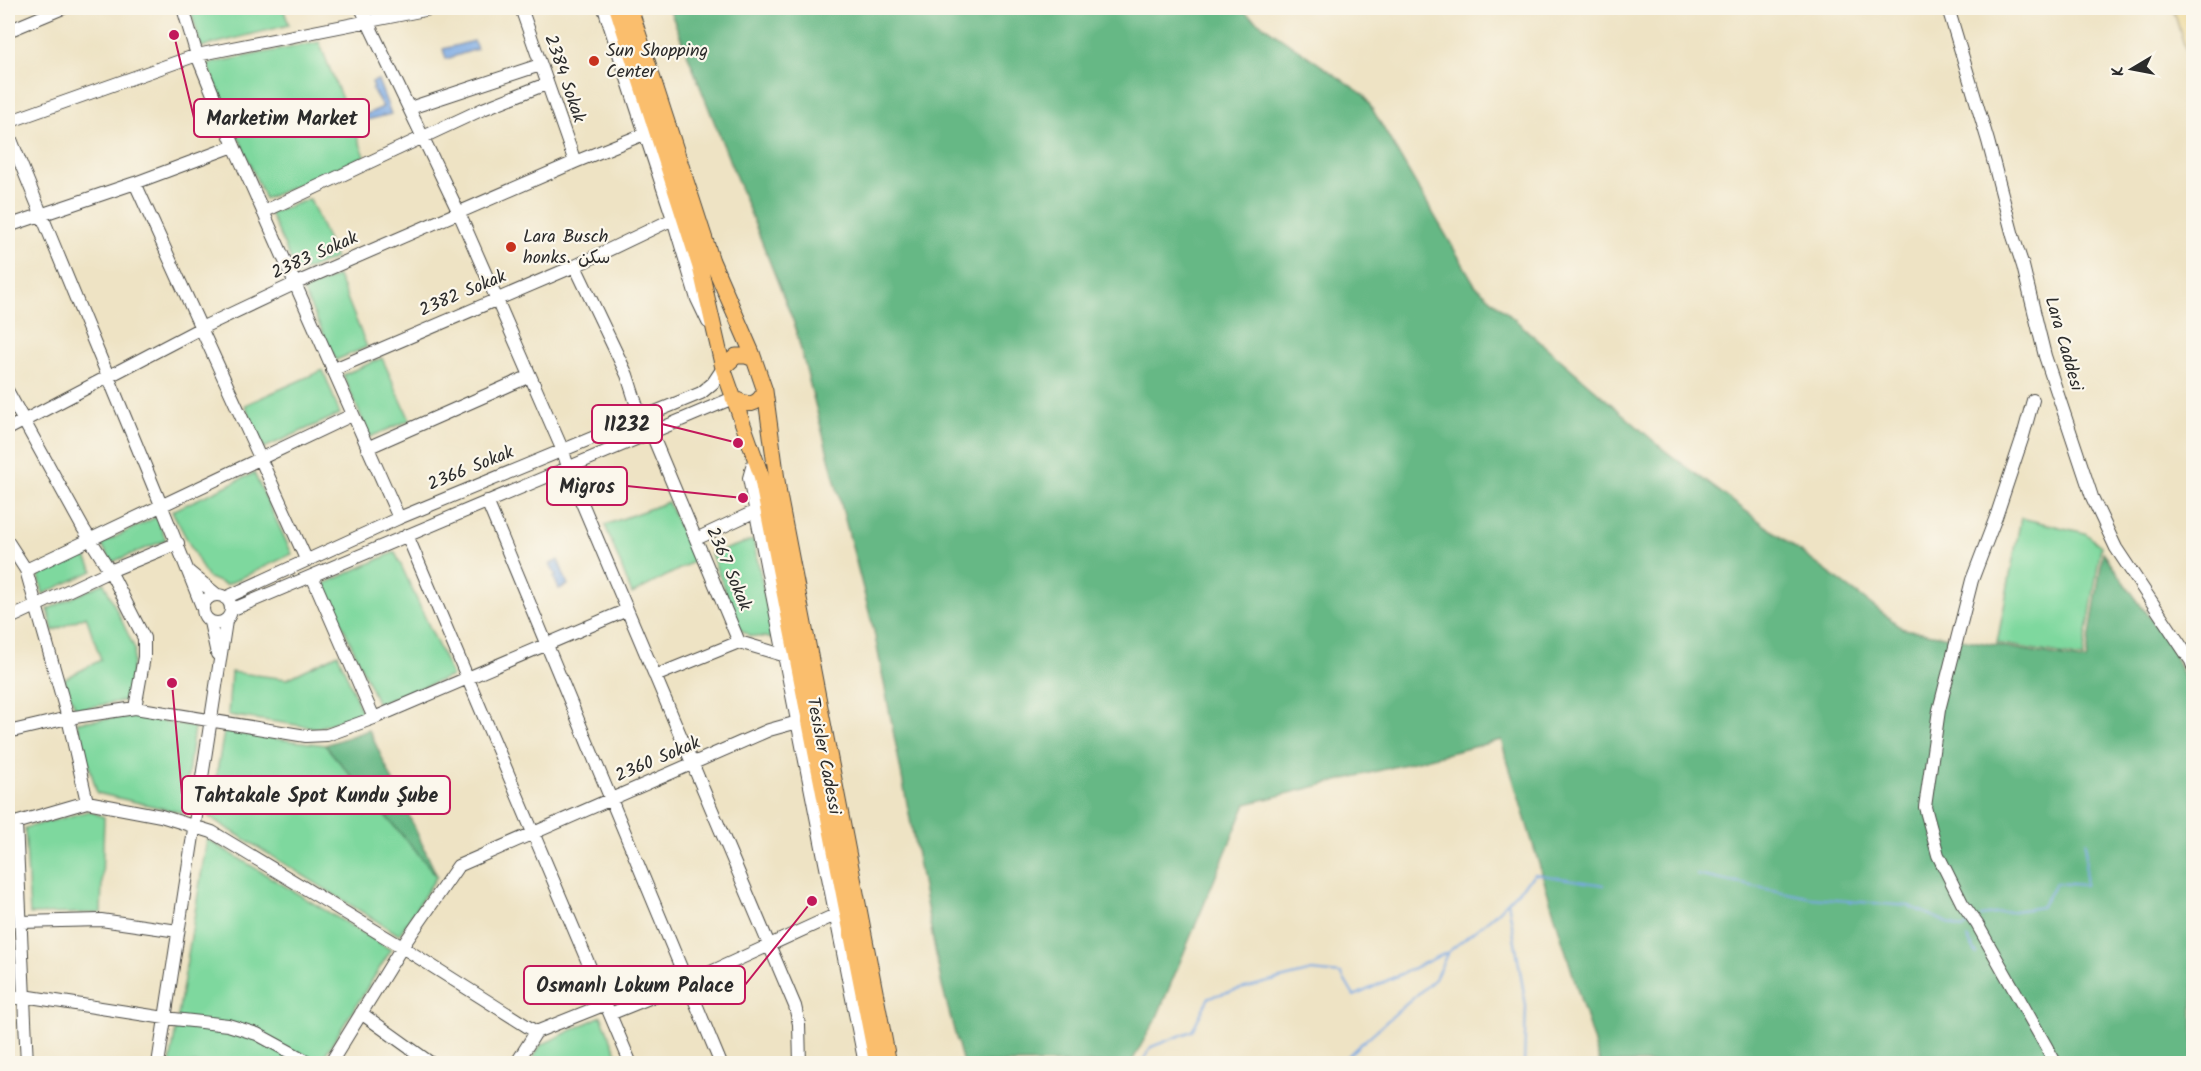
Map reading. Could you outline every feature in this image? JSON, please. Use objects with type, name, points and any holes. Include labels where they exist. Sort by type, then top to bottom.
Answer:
[{"type":"main road","points":[[617,8],[700,267],[723,368],[755,457],[766,498],[878,1064]]},
{"type":"main road","points":[[630,8],[712,261],[754,359],[765,391],[779,495],[889,1064]]},
{"type":"main road","points":[[723,368],[736,356],[754,359]]},
{"type":"main road","points":[[733,398],[749,404],[755,403],[760,400],[765,391]]},
{"type":"street","points":[[8,31],[59,8]]},
{"type":"street","points":[[183,8],[197,55],[234,146],[399,518]]},
{"type":"street","points":[[361,8],[459,213],[563,451],[567,467],[795,1006],[799,1024],[800,1064]]},
{"type":"street","points":[[8,122],[197,55],[435,8]]},
{"type":"street","name":"2384 Sokak","points":[[520,8],[575,162]]},
{"type":"street","points":[[604,8],[697,299],[717,340]]},
{"type":"street","name":"Lara Caddesi","points":[[1948,8],[2023,266],[2045,356],[2092,497],[2116,548],[2191,661],[2193,669]]},
{"type":"street","points":[[410,108],[540,65]]},
{"type":"street","points":[[263,212],[483,108],[546,84]]},
{"type":"street","points":[[8,132],[107,378],[178,543],[204,614],[210,622],[219,661]]},
{"type":"street","name":"2383 Sokak","points":[[8,429],[201,328],[294,285],[644,134]]},
{"type":"street","points":[[8,226],[135,183],[234,146]]},
{"type":"street","points":[[135,183],[306,559]]},
{"type":"street","name":"2382 Sokak","points":[[332,370],[632,241],[673,219]]},
{"type":"street","points":[[575,266],[627,375],[641,419]]},
{"type":"street","name":"2366 Sokak","points":[[221,596],[399,518],[701,393],[713,383],[723,368]]},
{"type":"street","points":[[367,448],[530,376]]},
{"type":"street","points":[[8,392],[110,571],[144,638],[144,657],[135,708]]},
{"type":"street","name":"2366 Sokak","points":[[228,615],[407,535],[733,398]]},
{"type":"street","points":[[2033,400],[1996,517],[1972,580],[1939,710],[1924,807],[1938,855],[1962,903],[1977,924],[2056,1064]]},
{"type":"street","points":[[26,570],[352,415]]},
{"type":"street","name":"2367 Sokak","points":[[651,432],[739,642]]},
{"type":"street","name":"Tesisler Cadessi","points":[[755,457],[749,478],[865,1064]]},
{"type":"street","points":[[488,501],[722,1064]]},
{"type":"street","points":[[696,538],[756,511]]},
{"type":"street","points":[[407,535],[631,1064]]},
{"type":"street","points":[[8,542],[26,570],[68,718],[87,802]]},
{"type":"street","points":[[8,619],[110,571],[178,543]]},
{"type":"street","points":[[158,1064],[219,661],[228,615],[228,601],[188,571]]},
{"type":"street","points":[[312,576],[374,718]]},
{"type":"street","points":[[203,609],[205,601],[221,596]]},
{"type":"street","points":[[8,732],[68,718],[135,708],[306,736],[327,735],[468,679],[627,610]]},
{"type":"street","points":[[210,622],[218,624],[228,615]]},
{"type":"street","points":[[655,676],[739,642],[786,656]]},
{"type":"street","name":"2360 Sokak","points":[[330,1064],[402,947],[459,866],[769,730],[798,722]]},
{"type":"street","points":[[27,1064],[21,922],[12,824],[87,802],[161,816],[212,832],[402,947],[536,1032]]},
{"type":"street","points":[[516,1064],[536,1032],[689,982],[835,915]]},
{"type":"street","points":[[21,922],[101,920],[178,931]]},
{"type":"street","points":[[8,999],[24,996],[165,1018],[228,1025],[256,1034],[312,1064]]},
{"type":"street","points":[[361,1013],[432,1064]]},
{"type":"green space","points":[[190,8],[283,8],[289,25],[201,47]]},
{"type":"green space","points":[[669,8],[1238,8],[1364,95],[1475,285],[1664,450],[1904,629],[2086,661],[2103,552],[2173,651],[2193,700],[2193,1063],[1600,1063],[1501,740],[1246,804],[1157,1017],[1131,1063],[963,1063],[942,986],[874,631],[794,323]]},
{"type":"green space","points":[[319,42],[365,156],[265,199],[207,64]]},
{"type":"green space","points":[[310,199],[335,258],[297,274],[270,213]]},
{"type":"green space","points":[[338,276],[367,347],[336,360],[303,291]]},
{"type":"green space","points":[[382,358],[410,420],[370,437],[343,375]]},
{"type":"green space","points":[[323,370],[340,414],[264,448],[245,405]]},
{"type":"green space","points":[[254,473],[292,554],[226,585],[207,577],[172,511]]},
{"type":"green space","points":[[668,502],[695,561],[632,594],[605,525]]},
{"type":"green space","points":[[156,517],[166,540],[112,562],[101,544]]},
{"type":"green space","points":[[2021,518],[2085,533],[2101,546],[2083,658],[1997,643]]},
{"type":"green space","points":[[753,540],[774,636],[772,638],[750,636],[740,629],[711,554]]},
{"type":"green space","points":[[82,549],[93,571],[43,594],[38,572]]},
{"type":"green space","points":[[395,552],[452,676],[378,704],[324,584]]},
{"type":"green space","points":[[104,583],[135,649],[127,700],[76,710],[64,679],[101,660],[86,616],[53,631],[48,609]]},
{"type":"green space","points":[[338,654],[362,713],[317,728],[228,715],[231,672],[287,679]]},
{"type":"green space","points":[[132,716],[194,727],[183,813],[97,793],[77,722]]},
{"type":"green space","points":[[369,730],[437,876],[325,745]]},
{"type":"green space","points":[[224,732],[325,745],[437,876],[399,935],[209,817]]},
{"type":"green space","points":[[89,811],[104,817],[101,913],[30,914],[25,828]]},
{"type":"green space","points":[[11,833],[15,989],[8,990],[8,834]]},
{"type":"green space","points":[[207,839],[391,950],[320,1063],[170,1064]]},
{"type":"green space","points":[[601,1016],[621,1063],[530,1063],[541,1045]]},
{"type":"sand","points":[[2173,8],[2193,8],[2193,75]]},
{"type":"water","points":[[474,41],[477,49],[446,59],[443,49]]},
{"type":"water","points":[[378,80],[391,114],[367,120],[365,115],[383,107],[372,89],[374,88],[372,82]]},
{"type":"water","points":[[558,560],[568,585],[559,589],[550,564]]},
{"type":"waterway","points":[[1981,916],[2041,907],[2056,883],[2085,885],[2086,842]]},
{"type":"waterway","points":[[1141,1064],[1151,1047],[1192,1031],[1209,997],[1312,971],[1341,974],[1354,996],[1448,952],[1492,917],[1535,874],[1604,885]]},
{"type":"waterway","points":[[1697,875],[1812,898],[1909,906],[1962,929],[1968,925]]},
{"type":"waterway","points":[[1508,901],[1526,1006],[1524,1064]]},
{"type":"waterway","points":[[1967,938],[1977,954]]},
{"type":"waterway","points":[[1338,1064],[1435,979],[1447,954]]},
{"type":"place","name":"Marketim Market","points":[[174,35]]},
{"type":"place","name":"Sun Shopping Center","points":[[594,61]]},
{"type":"place","name":"Lara Busch honks. سكن","points":[[511,247]]},
{"type":"place","name":"11232","points":[[738,443]]},
{"type":"place","name":"Migros","points":[[743,498]]},
{"type":"place","name":"Tahtakale Spot Kundu Şube","points":[[172,683]]},
{"type":"place","name":"Osmanlı Lokum Palace","points":[[812,901]]}]
